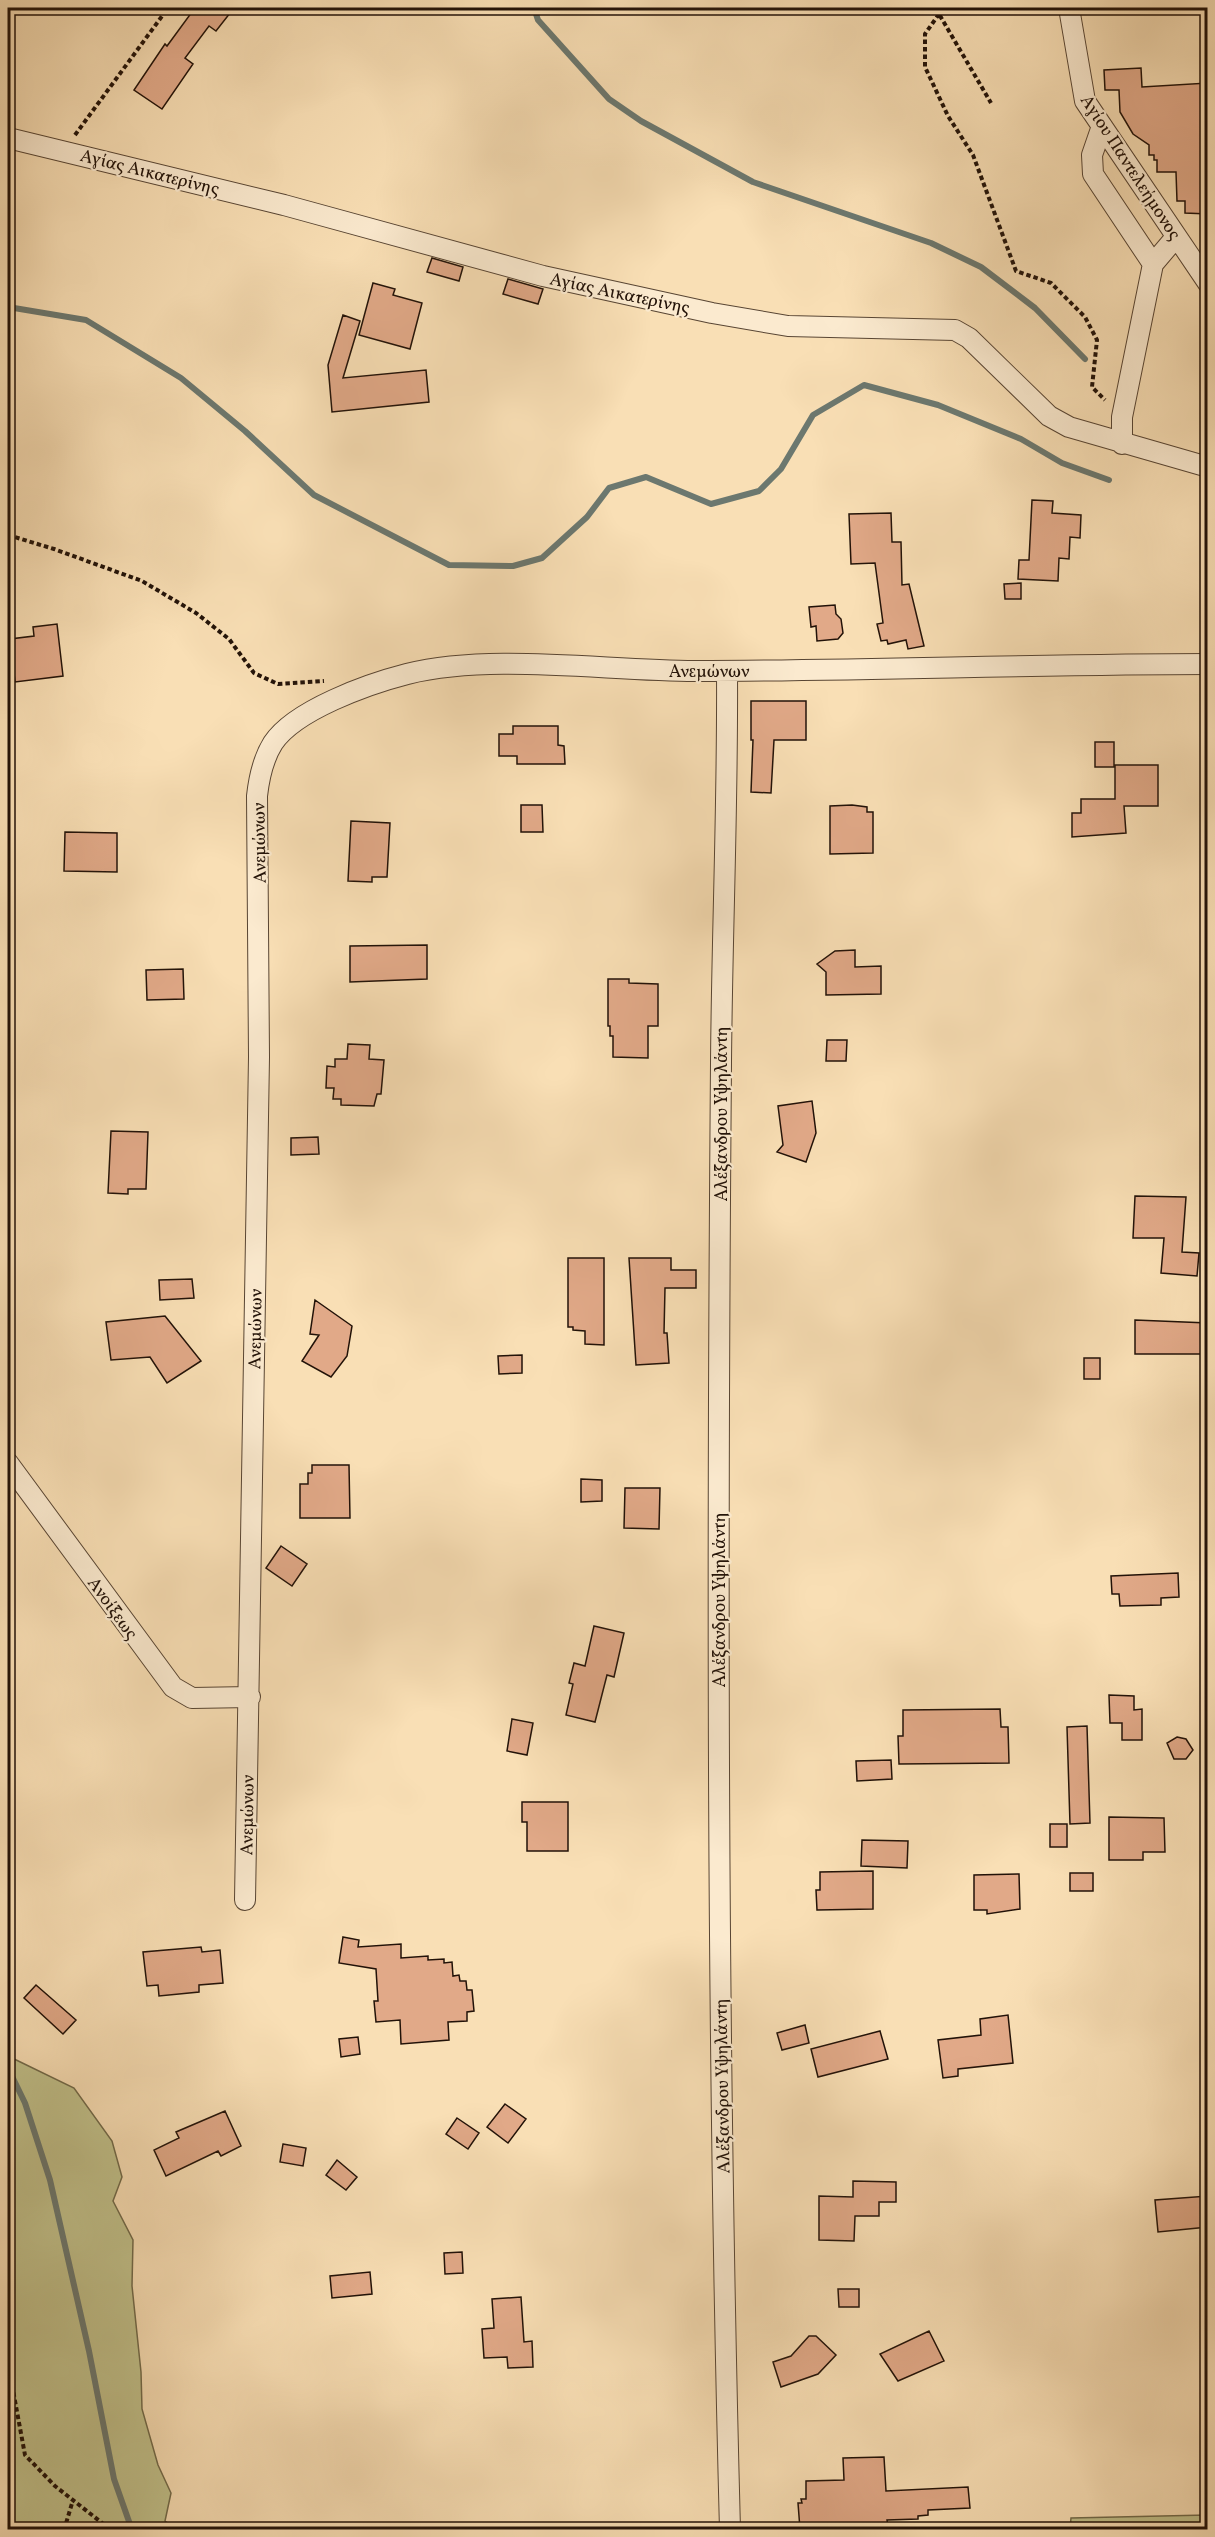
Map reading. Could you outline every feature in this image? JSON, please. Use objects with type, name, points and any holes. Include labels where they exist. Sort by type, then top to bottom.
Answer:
[{"type":"street","name":"Αγίου Παντελεήμονος","points":[[1070,8],[1082,93],[1208,283]]},
{"type":"street","points":[[1102,126],[1092,155],[1093,174],[1153,264]]},
{"type":"street","name":"Αγίας Αικατερίνης","points":[[8,138],[284,205],[543,276],[712,313],[788,326],[955,330],[969,338],[1049,416],[1069,427],[1208,467]]},
{"type":"street","points":[[1122,444],[1122,417],[1153,264],[1176,237]]},
{"type":"street","name":"Ανεμώνων","points":[[246,1900],[260,979],[257,796],[262,769],[270,749],[286,728],[323,706],[399,677],[441,668],[503,665],[727,671],[1208,664]]},
{"type":"street","name":"Αλέξανδρου Υψηλάντη","points":[[727,671],[728,787],[721,1059],[718,1842],[730,2529]]},
{"type":"street","name":"Ανοίξεως","points":[[8,1463],[173,1687],[192,1698],[250,1697]]},
{"type":"path","points":[[64,150],[168,8]]},
{"type":"path","points":[[951,8],[939,14],[925,34],[925,67],[948,116],[973,155],[1016,271],[1051,283],[1085,317],[1097,340],[1092,387],[1122,417]]},
{"type":"path","points":[[939,14],[991,103]]},
{"type":"path","points":[[8,535],[142,581],[196,613],[229,639],[254,673],[278,684],[332,679]]},
{"type":"path","points":[[8,2363],[25,2455],[55,2486],[111,2529]]},
{"type":"path","points":[[64,2529],[73,2500]]},
{"type":"green space","points":[[8,2056],[74,2088],[112,2141],[122,2177],[113,2201],[133,2240],[132,2286],[141,2372],[142,2409],[158,2465],[171,2493],[165,2521],[176,2529],[8,2529]]},
{"type":"green space","points":[[1207,2515],[1207,2529],[1070,2529],[1071,2518]]},
{"type":"building","points":[[186,8],[234,8],[216,31],[209,26],[185,58],[193,64],[162,109],[134,90],[165,44],[167,46],[192,12]]},
{"type":"building","points":[[1141,68],[1142,87],[1208,83],[1208,122],[1205,122],[1208,214],[1185,213],[1185,201],[1177,201],[1176,172],[1157,172],[1157,160],[1154,160],[1154,155],[1149,155],[1149,145],[1133,134],[1120,112],[1119,90],[1105,90],[1104,70]]},
{"type":"building","points":[[432,258],[463,267],[459,281],[427,272]]},
{"type":"building","points":[[508,279],[543,289],[538,304],[503,294]]},
{"type":"building","points":[[373,283],[395,289],[393,295],[422,303],[410,349],[359,335]]},
{"type":"building","points":[[343,315],[360,321],[343,378],[426,370],[429,402],[332,412],[328,365]]},
{"type":"building","points":[[1032,500],[1053,501],[1052,513],[1081,515],[1080,538],[1070,537],[1069,559],[1059,558],[1058,581],[1018,579],[1019,560],[1029,560]]},
{"type":"building","points":[[891,513],[892,542],[901,542],[902,585],[909,584],[924,646],[908,649],[906,640],[888,644],[887,640],[881,641],[877,624],[883,623],[875,563],[851,564],[849,514]]},
{"type":"building","points":[[1021,583],[1021,599],[1005,599],[1004,584]]},
{"type":"building","points":[[835,605],[836,614],[841,619],[843,633],[838,639],[817,641],[816,626],[811,627],[809,607]]},
{"type":"building","points":[[57,624],[63,676],[15,682],[10,639],[34,636],[33,627]]},
{"type":"building","points":[[751,701],[806,701],[806,740],[774,740],[771,793],[751,792],[753,740],[751,740]]},
{"type":"building","points":[[513,726],[558,726],[558,745],[564,746],[565,764],[517,764],[517,756],[499,756],[499,734],[513,734]]},
{"type":"building","points":[[1095,742],[1114,742],[1114,767],[1095,767]]},
{"type":"building","points":[[1115,765],[1158,765],[1158,806],[1124,806],[1126,833],[1072,837],[1072,813],[1081,813],[1081,799],[1115,799]]},
{"type":"building","points":[[521,805],[542,805],[543,832],[521,832]]},
{"type":"building","points":[[830,806],[867,807],[867,812],[873,812],[873,853],[830,854]]},
{"type":"building","points":[[351,821],[390,823],[387,877],[372,877],[372,882],[348,881]]},
{"type":"building","points":[[65,832],[117,833],[117,872],[64,871]]},
{"type":"building","points":[[427,945],[427,979],[350,982],[350,946]]},
{"type":"building","points":[[855,950],[855,967],[881,966],[881,994],[826,995],[826,972],[817,964],[835,951]]},
{"type":"building","points":[[183,969],[184,999],[147,1000],[146,970]]},
{"type":"building","points":[[608,979],[629,979],[629,983],[658,984],[658,1026],[648,1026],[648,1058],[613,1057],[613,1036],[610,1036],[610,1026],[608,1026]]},
{"type":"building","points":[[827,1040],[847,1040],[846,1061],[826,1061]]},
{"type":"building","points":[[348,1044],[370,1045],[369,1059],[384,1060],[381,1094],[377,1094],[374,1106],[341,1105],[341,1099],[333,1099],[334,1088],[326,1088],[327,1066],[335,1067],[335,1059],[347,1059]]},
{"type":"building","points":[[812,1101],[816,1133],[806,1162],[777,1152],[783,1145],[778,1106]]},
{"type":"building","points":[[111,1131],[148,1132],[146,1189],[128,1189],[128,1194],[108,1193]]},
{"type":"building","points":[[318,1137],[319,1154],[291,1155],[291,1138]]},
{"type":"building","points":[[1135,1196],[1186,1197],[1182,1252],[1199,1253],[1197,1276],[1161,1273],[1164,1238],[1133,1238]]},
{"type":"building","points":[[568,1258],[604,1258],[604,1345],[585,1344],[585,1331],[568,1327]]},
{"type":"building","points":[[629,1258],[671,1258],[671,1270],[696,1270],[696,1288],[665,1288],[664,1333],[667,1333],[669,1363],[636,1365]]},
{"type":"building","points":[[192,1279],[194,1298],[160,1300],[159,1280]]},
{"type":"building","points":[[315,1300],[352,1326],[347,1356],[331,1377],[302,1361],[319,1335],[310,1334]]},
{"type":"building","points":[[165,1316],[201,1361],[167,1383],[150,1357],[111,1360],[106,1322]]},
{"type":"building","points":[[1135,1320],[1208,1323],[1208,1354],[1135,1354]]},
{"type":"building","points":[[522,1355],[522,1373],[499,1374],[498,1356]]},
{"type":"building","points":[[1084,1358],[1100,1358],[1100,1379],[1084,1379]]},
{"type":"building","points":[[312,1465],[349,1465],[350,1518],[300,1518],[300,1484],[308,1484],[308,1473],[312,1473]]},
{"type":"building","points":[[581,1479],[602,1480],[602,1501],[581,1502]]},
{"type":"building","points":[[625,1488],[660,1488],[659,1529],[624,1528]]},
{"type":"building","points":[[281,1546],[307,1564],[292,1586],[266,1568]]},
{"type":"building","points":[[1178,1573],[1179,1597],[1161,1598],[1161,1605],[1120,1606],[1119,1594],[1112,1594],[1111,1576]]},
{"type":"building","points":[[594,1626],[624,1633],[614,1677],[607,1675],[595,1722],[566,1715],[573,1684],[569,1683],[574,1663],[585,1666]]},
{"type":"building","points":[[1109,1695],[1134,1696],[1134,1710],[1142,1709],[1142,1740],[1122,1740],[1122,1723],[1110,1723]]},
{"type":"building","points":[[1000,1709],[1001,1727],[1008,1727],[1009,1763],[899,1764],[898,1736],[903,1736],[903,1710]]},
{"type":"building","points":[[512,1719],[533,1723],[527,1755],[507,1751]]},
{"type":"building","points":[[1087,1726],[1090,1823],[1070,1824],[1067,1727]]},
{"type":"building","points":[[1177,1737],[1186,1739],[1193,1750],[1186,1759],[1174,1759],[1167,1743]]},
{"type":"building","points":[[891,1760],[892,1779],[857,1781],[856,1761]]},
{"type":"building","points":[[522,1802],[568,1802],[568,1851],[527,1851],[527,1822],[522,1822]]},
{"type":"building","points":[[1109,1817],[1164,1818],[1165,1852],[1143,1852],[1143,1860],[1109,1860]]},
{"type":"building","points":[[1050,1824],[1067,1824],[1067,1847],[1050,1847]]},
{"type":"building","points":[[862,1840],[908,1841],[907,1868],[861,1866]]},
{"type":"building","points":[[873,1871],[873,1909],[817,1910],[816,1890],[820,1890],[820,1872]]},
{"type":"building","points":[[1070,1873],[1093,1873],[1093,1891],[1070,1891]]},
{"type":"building","points":[[1019,1874],[1020,1909],[987,1914],[987,1910],[974,1910],[974,1875]]},
{"type":"building","points":[[343,1937],[359,1940],[358,1947],[401,1944],[401,1958],[428,1956],[428,1960],[444,1959],[444,1963],[452,1962],[453,1976],[459,1975],[460,1981],[466,1981],[467,1990],[472,1990],[474,2011],[467,2012],[467,2021],[448,2022],[449,2040],[401,2044],[400,2020],[376,2022],[374,2001],[378,2001],[376,1969],[339,1963]]},
{"type":"building","points":[[201,1947],[202,1952],[220,1950],[223,1983],[199,1985],[199,1992],[159,1996],[158,1985],[147,1986],[143,1952]]},
{"type":"building","points":[[36,1985],[76,2020],[63,2034],[24,1998]]},
{"type":"building","points":[[1008,2015],[1013,2063],[958,2069],[958,2076],[943,2078],[938,2040],[981,2035],[980,2019]]},
{"type":"building","points":[[805,2025],[809,2043],[782,2050],[777,2033]]},
{"type":"building","points":[[880,2031],[888,2059],[818,2077],[811,2049]]},
{"type":"building","points":[[358,2037],[360,2054],[341,2057],[339,2039]]},
{"type":"building","points":[[505,2104],[526,2119],[508,2143],[487,2127]]},
{"type":"building","points":[[225,2111],[241,2146],[221,2156],[218,2151],[166,2176],[154,2150],[179,2138],[176,2132]]},
{"type":"building","points":[[457,2118],[479,2133],[468,2149],[446,2134]]},
{"type":"building","points":[[283,2144],[306,2148],[303,2166],[280,2162]]},
{"type":"building","points":[[337,2160],[357,2177],[346,2190],[326,2175]]},
{"type":"building","points":[[853,2181],[896,2182],[896,2202],[879,2202],[879,2216],[855,2216],[854,2241],[819,2240],[819,2196],[853,2197]]},
{"type":"building","points":[[1208,2196],[1208,2227],[1158,2232],[1155,2200]]},
{"type":"building","points":[[462,2252],[463,2273],[445,2274],[444,2253]]},
{"type":"building","points":[[370,2272],[372,2294],[332,2298],[330,2276]]},
{"type":"building","points":[[838,2289],[859,2289],[859,2307],[839,2307]]},
{"type":"building","points":[[521,2297],[524,2342],[532,2341],[533,2367],[508,2368],[507,2357],[484,2358],[482,2329],[494,2328],[492,2299]]},
{"type":"building","points":[[929,2331],[944,2361],[898,2381],[880,2354]]},
{"type":"building","points":[[809,2336],[816,2336],[836,2355],[818,2374],[781,2387],[773,2362],[791,2356]]},
{"type":"building","points":[[884,2457],[886,2491],[968,2487],[970,2508],[928,2510],[928,2515],[918,2516],[918,2519],[887,2520],[888,2526],[800,2529],[798,2503],[802,2503],[801,2499],[806,2499],[806,2481],[844,2480],[843,2458]]},
{"type":"waterway","points":[[534,8],[538,20],[609,99],[641,121],[753,182],[931,243],[981,267],[1035,308],[1085,359]]},
{"type":"waterway","points":[[8,307],[86,320],[181,378],[245,431],[314,495],[449,565],[513,566],[542,558],[587,517],[609,488],[646,477],[711,504],[759,491],[781,469],[813,415],[864,385],[938,405],[1021,439],[1062,463],[1109,480]]},
{"type":"waterway","points":[[8,2068],[25,2103],[50,2180],[89,2351],[114,2479],[132,2530]]},
{"type":"waterway","points":[[8,2522],[22,2530]]}]
